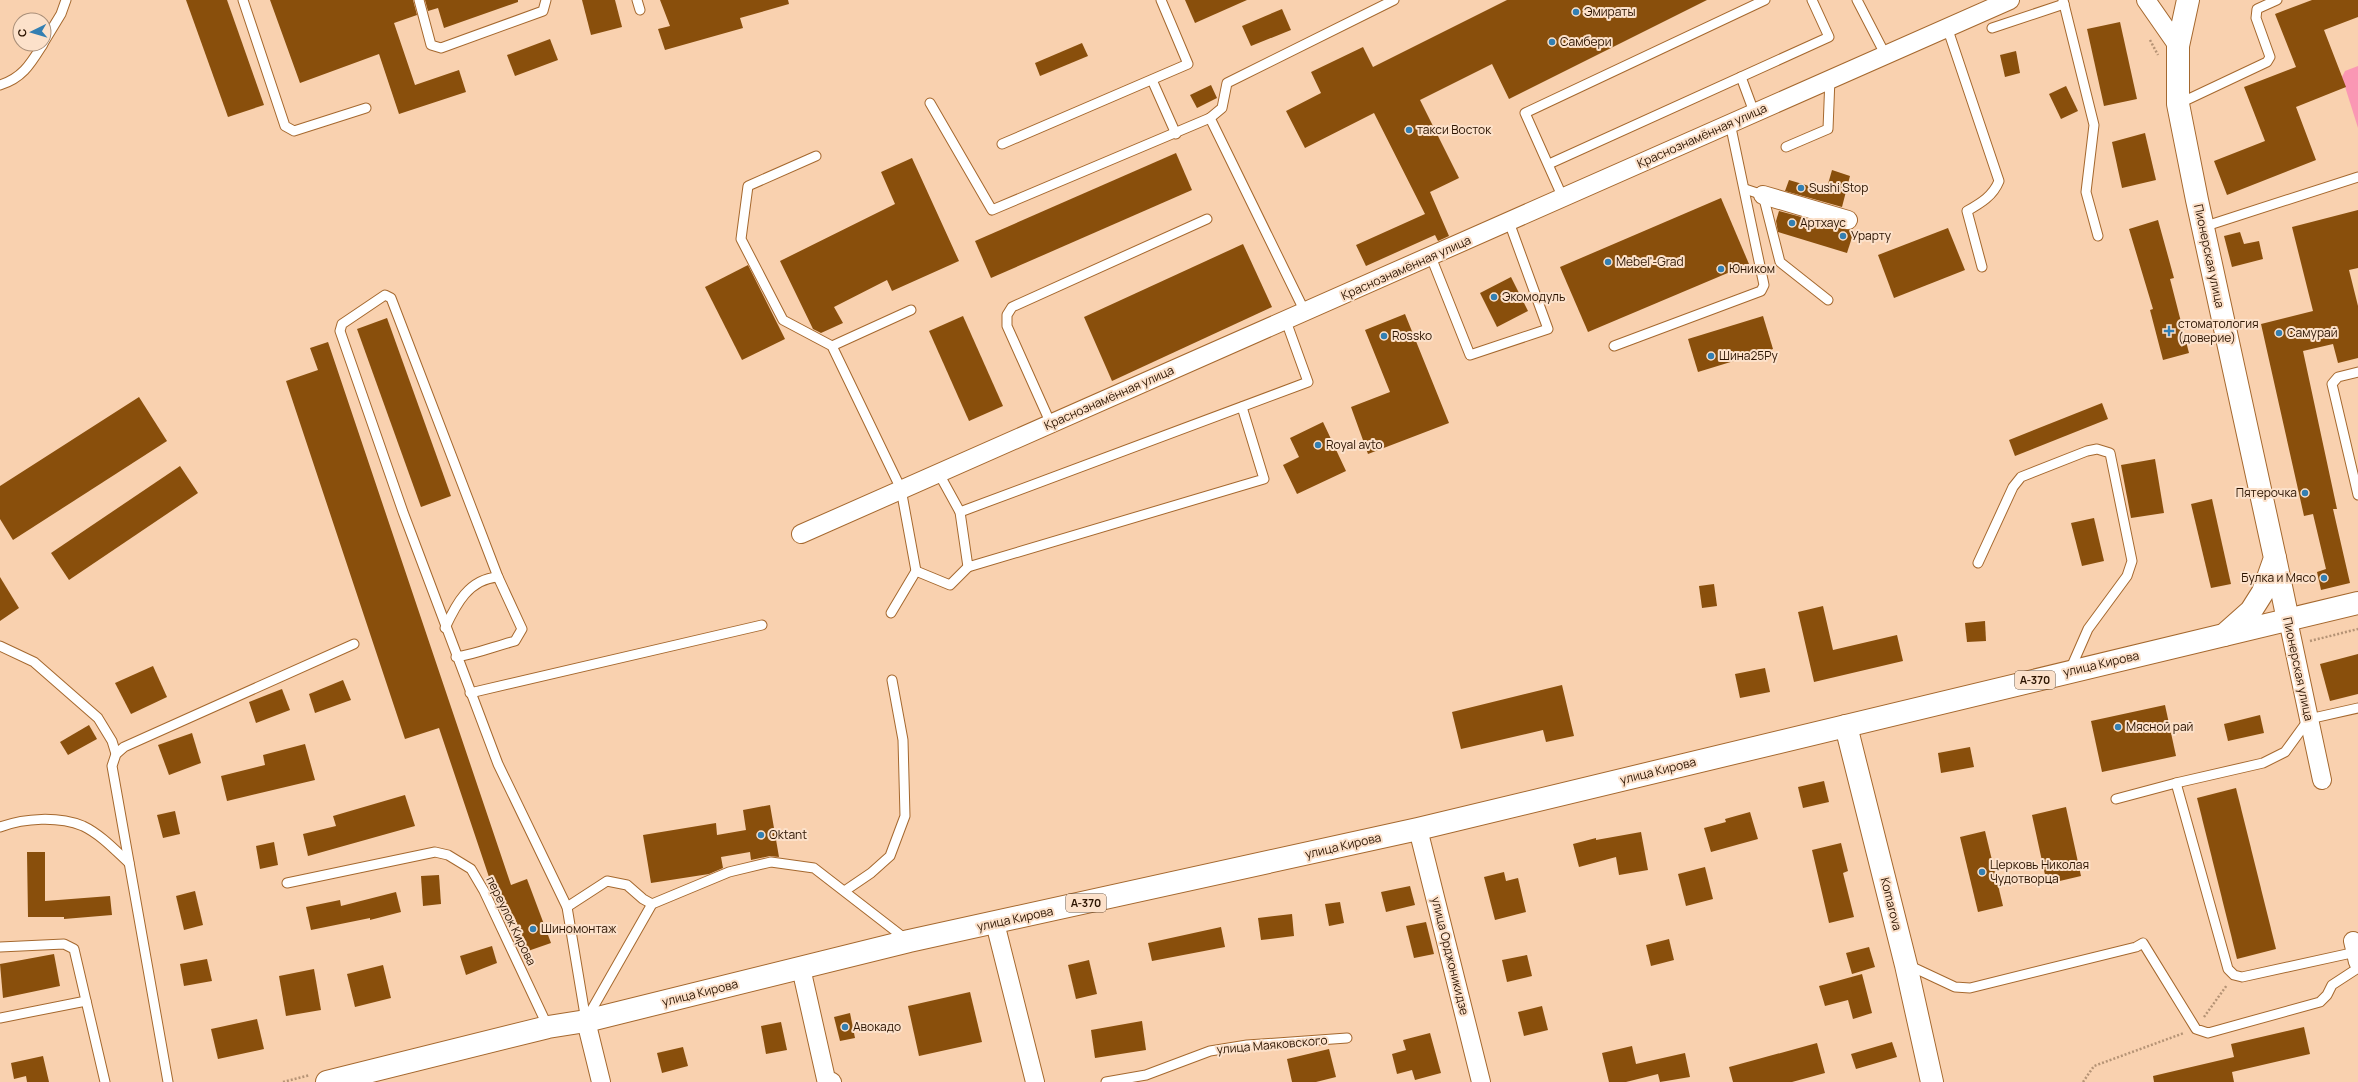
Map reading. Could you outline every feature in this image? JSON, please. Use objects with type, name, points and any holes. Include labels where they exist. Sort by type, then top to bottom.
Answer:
[{"type":"main road","name":"Пионерская улица","points":[[2188,0],[2178,46],[2178,104],[2288,620]]},
{"type":"main road","name":"А-370","points":[[2224,635],[2251,611],[2263,592],[2275,558]]},
{"type":"main road","name":"улица Кирова","points":[[320,1078],[548,1027],[586,1021],[909,941],[1418,829],[2358,603]]},
{"type":"main road","name":"Komarova","points":[[1846,726],[1906,965],[1932,1082]]},
{"type":"street","points":[[2146,0],[2178,46]]},
{"type":"street","name":"Краснознамённая улица","points":[[801,534],[938,472],[1431,257],[1947,27],[1993,4]]},
{"type":"street","points":[[1763,195],[1848,220]]},
{"type":"street","name":"Пионерская улица","points":[[2288,620],[2322,780]]},
{"type":"street","name":"улица Орджоникидзе","points":[[1418,829],[1481,1082]]},
{"type":"street","points":[[995,923],[1032,1081]]},
{"type":"street","points":[[801,968],[826,1079],[832,1082]]},
{"type":"street","points":[[586,1021],[601,1082]]},
{"type":"lane","points":[[52,28],[61,14],[66,0]]},
{"type":"lane","points":[[243,0],[285,126],[294,131],[366,108]]},
{"type":"lane","points":[[419,0],[431,45],[441,48],[543,11],[546,0]]},
{"type":"lane","points":[[637,0],[640,10]]},
{"type":"lane","points":[[1002,144],[1188,64],[1161,0]]},
{"type":"lane","points":[[930,103],[992,210],[1176,134],[1210,118],[1222,108],[1227,83],[1394,0]]},
{"type":"lane","points":[[1563,198],[1525,113],[1765,0]]},
{"type":"lane","points":[[1549,164],[1829,37],[1812,0]]},
{"type":"lane","points":[[1857,0],[1885,54]]},
{"type":"lane","points":[[2178,104],[2267,62],[2270,57],[2256,18],[2257,9],[2277,0]]},
{"type":"lane","points":[[1992,28],[2063,2],[2094,125],[2086,192],[2098,236]]},
{"type":"lane","points":[[1947,27],[1999,181],[1995,190],[1984,201],[1967,211],[1982,267]]},
{"type":"lane","points":[[0,85],[12,81],[27,69],[37,52]]},
{"type":"lane","points":[[1741,77],[1754,112]]},
{"type":"lane","points":[[1786,147],[1828,129],[1830,78]]},
{"type":"lane","points":[[1152,80],[1176,134]]},
{"type":"lane","points":[[1210,118],[1305,312]]},
{"type":"lane","points":[[1614,346],[1761,291],[1764,285],[1764,278],[1730,123]]},
{"type":"lane","points":[[816,156],[748,186],[741,239],[783,320],[832,346],[901,489],[916,571],[891,612]]},
{"type":"lane","points":[[2203,227],[2358,177]]},
{"type":"lane","points":[[1745,189],[1763,195],[1780,262],[1828,300]]},
{"type":"lane","points":[[1051,424],[1007,326],[1007,315],[1012,307],[1207,219]]},
{"type":"lane","points":[[1431,257],[1470,354],[1548,329],[1509,222]]},
{"type":"lane","points":[[456,657],[473,655],[496,646],[515,641],[522,629],[498,577],[391,298],[385,295],[342,324],[340,331],[456,657],[470,693],[507,784],[567,907],[586,1021]]},
{"type":"lane","points":[[832,346],[911,310]]},
{"type":"lane","points":[[960,512],[1308,382],[1286,321]]},
{"type":"lane","points":[[2358,372],[2338,377],[2332,384],[2358,495]]},
{"type":"lane","points":[[916,571],[950,585],[968,567],[1264,479],[1242,407]]},
{"type":"lane","points":[[1978,563],[2012,486],[2021,477],[2087,451],[2097,449],[2110,453],[2132,561],[2127,576],[2088,629],[2069,672]]},
{"type":"lane","points":[[938,472],[960,512],[968,567]]},
{"type":"lane","points":[[446,628],[464,594],[485,578],[498,577]]},
{"type":"lane","points":[[470,693],[762,625]]},
{"type":"lane","points":[[168,1082],[112,766],[116,754],[124,747],[354,644]]},
{"type":"lane","points":[[0,646],[34,662],[98,718],[112,741],[116,754]]},
{"type":"lane","points":[[846,890],[871,873],[890,856],[905,816],[902,740],[892,680]]},
{"type":"lane","points":[[2116,799],[2176,783],[2263,763],[2284,752],[2309,719],[2358,708]]},
{"type":"lane","points":[[2176,783],[2228,969],[2234,975],[2242,977],[2356,956]]},
{"type":"lane","points":[[0,827],[45,818],[82,826],[110,845],[129,863]]},
{"type":"lane","name":"переулок Кирова","points":[[287,883],[435,852],[448,855],[471,869],[484,891],[548,1027]]},
{"type":"lane","points":[[586,1021],[652,904],[730,872],[771,862],[814,868],[846,890],[909,941]]},
{"type":"lane","points":[[567,907],[607,880],[627,885],[643,899],[652,904]]},
{"type":"lane","points":[[1906,965],[1954,987],[1970,988],[2136,948],[2143,943],[2196,1029],[2208,1033],[2320,1002],[2356,956]]},
{"type":"lane","points":[[0,947],[64,944],[74,948],[105,1082]]},
{"type":"lane","points":[[0,1018],[86,1001]]},
{"type":"lane","name":"улица Маяковского","points":[[1106,1082],[1146,1075],[1210,1051],[1247,1045],[1347,1038]]},
{"type":"path","points":[[2149,38],[2159,58]]},
{"type":"path","points":[[2294,645],[2358,629]]},
{"type":"path","points":[[2083,1082],[2094,1066],[2196,1029],[2234,975]]},
{"type":"path","points":[[283,1082],[320,1078]]},
{"type":"shaded area","points":[[2358,66],[2358,128],[2342,77],[2345,71]]},
{"type":"building","points":[[186,0],[227,0],[264,105],[228,117]]},
{"type":"building","points":[[270,0],[413,0],[417,15],[394,23],[415,85],[459,70],[466,92],[399,114],[379,54],[300,83]]},
{"type":"building","points":[[425,0],[518,0],[518,2],[444,28],[438,8],[428,11]]},
{"type":"building","points":[[582,0],[615,0],[622,27],[591,35]]},
{"type":"building","points":[[660,0],[788,0],[789,4],[740,18],[743,28],[665,50],[658,29],[670,26]]},
{"type":"building","points":[[1185,0],[1247,0],[1195,23]]},
{"type":"building","points":[[1507,0],[1707,0],[1509,99],[1492,64],[1420,100],[1459,178],[1430,192],[1449,236],[1438,241],[1435,235],[1366,266],[1356,245],[1425,214],[1374,113],[1305,148],[1286,111],[1321,93],[1311,72],[1363,47],[1373,67]]},
{"type":"building","points":[[2312,0],[2358,0],[2358,17],[2324,30],[2346,87],[2296,107],[2316,160],[2227,195],[2214,161],[2265,141],[2244,87],[2296,67],[2275,14]]},
{"type":"building","points":[[1282,9],[1291,30],[1251,46],[1242,26]]},
{"type":"building","points":[[2120,22],[2137,99],[2104,106],[2087,29]]},
{"type":"building","points":[[550,39],[558,60],[515,76],[507,55]]},
{"type":"building","points":[[1082,43],[1088,56],[1040,76],[1035,63]]},
{"type":"building","points":[[2016,51],[2020,73],[2005,77],[2000,55]]},
{"type":"building","points":[[1211,85],[1217,98],[1197,108],[1190,95]]},
{"type":"building","points":[[2066,86],[2078,111],[2061,119],[2049,94]]},
{"type":"building","points":[[2145,133],[2156,180],[2122,188],[2112,142]]},
{"type":"building","points":[[1176,153],[1192,190],[991,278],[975,241]]},
{"type":"building","points":[[912,158],[959,261],[892,291],[887,280],[834,307],[843,323],[821,333],[813,329],[780,261],[895,204],[881,172]]},
{"type":"building","points":[[1832,170],[1850,176],[1842,207],[1785,191],[1789,180],[1826,191]]},
{"type":"building","points":[[1721,198],[1749,264],[1588,332],[1560,267]]},
{"type":"building","points":[[2358,210],[2358,268],[2349,270],[2358,306],[2358,358],[2338,363],[2333,344],[2303,351],[2337,509],[2333,509],[2350,583],[2321,590],[2317,572],[2326,569],[2313,514],[2304,516],[2261,324],[2313,311],[2292,227]]},
{"type":"building","points":[[1779,211],[1854,231],[1847,253],[1778,232],[1776,221]]},
{"type":"building","points":[[2158,220],[2174,278],[2170,279],[2189,353],[2163,360],[2150,310],[2153,309],[2129,229]]},
{"type":"building","points":[[1948,228],[1965,270],[1894,298],[1878,255]]},
{"type":"building","points":[[2240,232],[2244,244],[2259,241],[2263,259],[2232,267],[2224,236]]},
{"type":"building","points":[[1243,244],[1272,307],[1112,381],[1084,317]]},
{"type":"building","points":[[748,265],[785,339],[742,360],[705,287]]},
{"type":"building","points":[[1511,277],[1528,311],[1497,327],[1480,293]]},
{"type":"building","points":[[1405,314],[1449,423],[1368,454],[1351,407],[1390,392],[1365,330]]},
{"type":"building","points":[[963,316],[1003,406],[969,421],[929,331]]},
{"type":"building","points":[[1763,316],[1773,349],[1698,372],[1688,339]]},
{"type":"building","points":[[387,318],[451,496],[421,507],[357,329]]},
{"type":"building","points":[[328,342],[511,885],[527,879],[551,943],[528,951],[514,916],[509,918],[496,885],[492,886],[439,728],[405,739],[286,381],[318,370],[310,348]]},
{"type":"building","points":[[139,397],[167,441],[13,540],[0,519],[0,486]]},
{"type":"building","points":[[2102,403],[2108,419],[2015,456],[2009,440]]},
{"type":"building","points":[[1323,422],[1346,471],[1297,494],[1283,465],[1299,457],[1290,438]]},
{"type":"building","points":[[2155,459],[2164,513],[2131,518],[2121,465]]},
{"type":"building","points":[[180,466],[198,493],[69,580],[51,553]]},
{"type":"building","points":[[2212,499],[2231,584],[2211,588],[2191,504]]},
{"type":"building","points":[[2094,518],[2104,561],[2082,566],[2071,523]]},
{"type":"building","points":[[0,577],[19,608],[0,621]]},
{"type":"building","points":[[1714,584],[1717,606],[1702,608],[1699,586]]},
{"type":"building","points":[[1823,606],[1833,650],[1897,635],[1903,661],[1814,682],[1798,612]]},
{"type":"building","points":[[1985,621],[1986,641],[1967,642],[1965,623]]},
{"type":"building","points":[[2358,654],[2358,694],[2330,701],[2320,664]]},
{"type":"building","points":[[153,666],[167,697],[131,714],[115,683]]},
{"type":"building","points":[[1765,668],[1770,692],[1740,698],[1735,674]]},
{"type":"building","points":[[343,680],[351,700],[315,713],[309,694]]},
{"type":"building","points":[[1562,685],[1574,736],[1546,742],[1543,730],[1461,749],[1452,712]]},
{"type":"building","points":[[282,689],[290,710],[256,723],[249,702]]},
{"type":"building","points":[[2165,705],[2176,756],[2102,772],[2091,721]]},
{"type":"building","points":[[2260,715],[2264,733],[2228,741],[2224,724]]},
{"type":"building","points":[[89,725],[97,739],[68,755],[60,742]]},
{"type":"building","points":[[192,733],[201,763],[169,775],[158,745]]},
{"type":"building","points":[[305,744],[315,780],[227,801],[221,776],[265,765],[263,755]]},
{"type":"building","points":[[1970,747],[1974,767],[1941,773],[1938,753]]},
{"type":"building","points":[[1824,781],[1829,802],[1803,808],[1798,787]]},
{"type":"building","points":[[2236,788],[2276,949],[2237,959],[2197,798]]},
{"type":"building","points":[[405,795],[415,826],[308,856],[303,834],[336,826],[333,816]]},
{"type":"building","points":[[770,805],[779,857],[770,856],[751,860],[750,852],[721,857],[723,868],[709,874],[651,883],[643,835],[716,823],[717,835],[746,830],[743,810]]},
{"type":"building","points":[[2066,807],[2081,876],[2047,884],[2032,815]]},
{"type":"building","points":[[175,811],[180,834],[163,838],[157,815]]},
{"type":"building","points":[[1750,812],[1758,839],[1711,852],[1704,828],[1726,822],[1725,819]]},
{"type":"building","name":"Церковь Николая Чудотворца","points":[[1985,831],[2003,906],[1978,912],[1960,837]]},
{"type":"building","points":[[1641,832],[1648,870],[1619,875],[1616,857],[1579,867],[1573,844],[1596,838],[1596,840]]},
{"type":"building","points":[[274,842],[278,865],[260,869],[256,846]]},
{"type":"building","points":[[1841,843],[1848,871],[1843,873],[1854,917],[1829,923],[1812,850]]},
{"type":"building","points":[[27,852],[45,852],[45,901],[110,896],[112,915],[64,919],[64,917],[28,917]]},
{"type":"building","points":[[1705,867],[1713,899],[1686,906],[1678,874]]},
{"type":"building","points":[[1504,872],[1506,881],[1518,878],[1526,912],[1495,920],[1484,877]]},
{"type":"building","points":[[439,875],[441,904],[423,906],[421,876]]},
{"type":"building","points":[[1410,886],[1415,905],[1386,912],[1381,892]]},
{"type":"building","points":[[195,891],[203,925],[184,930],[176,896]]},
{"type":"building","points":[[396,892],[401,912],[370,920],[370,918],[311,930],[306,907],[340,900],[341,906]]},
{"type":"building","points":[[1340,902],[1344,923],[1329,926],[1325,904]]},
{"type":"building","points":[[1292,914],[1294,936],[1261,940],[1258,918]]},
{"type":"building","points":[[1426,922],[1434,954],[1414,958],[1406,926]]},
{"type":"building","points":[[1221,927],[1225,947],[1152,961],[1148,943]]},
{"type":"building","points":[[1669,939],[1674,960],[1651,966],[1646,945]]},
{"type":"building","points":[[492,946],[497,963],[466,975],[460,956]]},
{"type":"building","points":[[1869,947],[1875,967],[1852,974],[1846,953]]},
{"type":"building","points":[[54,954],[60,986],[3,998],[0,964]]},
{"type":"building","points":[[1527,955],[1532,976],[1507,982],[1502,960]]},
{"type":"building","points":[[207,959],[212,981],[184,986],[180,964]]},
{"type":"building","points":[[1089,960],[1097,994],[1076,999],[1068,965]]},
{"type":"building","points":[[383,965],[391,998],[355,1007],[347,974]]},
{"type":"building","points":[[314,969],[321,1010],[286,1016],[279,976]]},
{"type":"building","points":[[1862,974],[1872,1013],[1853,1019],[1848,1000],[1825,1006],[1819,986]]},
{"type":"building","points":[[970,992],[982,1042],[919,1056],[908,1006]]},
{"type":"building","points":[[1542,1006],[1548,1030],[1524,1036],[1518,1012]]},
{"type":"building","name":"Авокадо","points":[[850,1013],[855,1038],[840,1041],[834,1017]]},
{"type":"building","points":[[257,1019],[264,1049],[218,1059],[211,1029]]},
{"type":"building","points":[[1142,1021],[1146,1050],[1095,1058],[1091,1030]]},
{"type":"building","points":[[781,1022],[787,1050],[766,1054],[761,1026]]},
{"type":"building","points":[[2304,1027],[2310,1054],[2232,1072],[2234,1082],[2154,1082],[2153,1076],[2234,1057],[2231,1044]]},
{"type":"building","points":[[1430,1033],[1441,1073],[1415,1080],[1412,1070],[1397,1074],[1392,1054],[1406,1050],[1403,1040]]},
{"type":"building","points":[[1892,1042],[1897,1057],[1856,1069],[1851,1054]]},
{"type":"building","points":[[1817,1043],[1825,1073],[1792,1082],[1733,1082],[1729,1067]]},
{"type":"building","points":[[1632,1046],[1636,1064],[1685,1053],[1690,1077],[1660,1082],[1658,1074],[1626,1082],[1609,1082],[1602,1053]]},
{"type":"building","points":[[683,1047],[688,1066],[662,1073],[657,1053]]},
{"type":"building","points":[[1329,1049],[1336,1077],[1316,1082],[1292,1082],[1287,1059]]},
{"type":"building","points":[[43,1056],[49,1082],[27,1082],[26,1076],[14,1079],[11,1063]]},
{"type":"place","name":"Эмираты","points":[[1576,12]]},
{"type":"place","name":"Самбери","points":[[1552,42]]},
{"type":"place","name":"такси Восток","points":[[1409,130]]},
{"type":"place","name":"Sushi Stop","points":[[1801,188]]},
{"type":"place","name":"Артхаус","points":[[1792,223]]},
{"type":"place","name":"Урарту","points":[[1843,236]]},
{"type":"place","name":"Mebel'-Grad","points":[[1608,262]]},
{"type":"place","name":"Юником","points":[[1721,269]]},
{"type":"place","name":"Экомодуль","points":[[1494,297]]},
{"type":"place","name":"стоматология (доверие)","points":[[2169,331]]},
{"type":"place","name":"Самурай","points":[[2279,333]]},
{"type":"place","name":"Rossko","points":[[1384,336]]},
{"type":"place","name":"Шина25Ру","points":[[1711,356]]},
{"type":"place","name":"Royal avto","points":[[1318,445]]},
{"type":"place","name":"Пятерочка","points":[[2305,493]]},
{"type":"place","name":"Булка и Мясо","points":[[2324,578]]},
{"type":"place","name":"Мясной рай","points":[[2118,727]]},
{"type":"place","name":"Oktant","points":[[761,835]]},
{"type":"place","name":"Церковь Николая Чудотворца","points":[[1982,872]]},
{"type":"place","name":"Шиномонтаж","points":[[533,929]]},
{"type":"place","name":"Авокадо","points":[[845,1027]]}]
